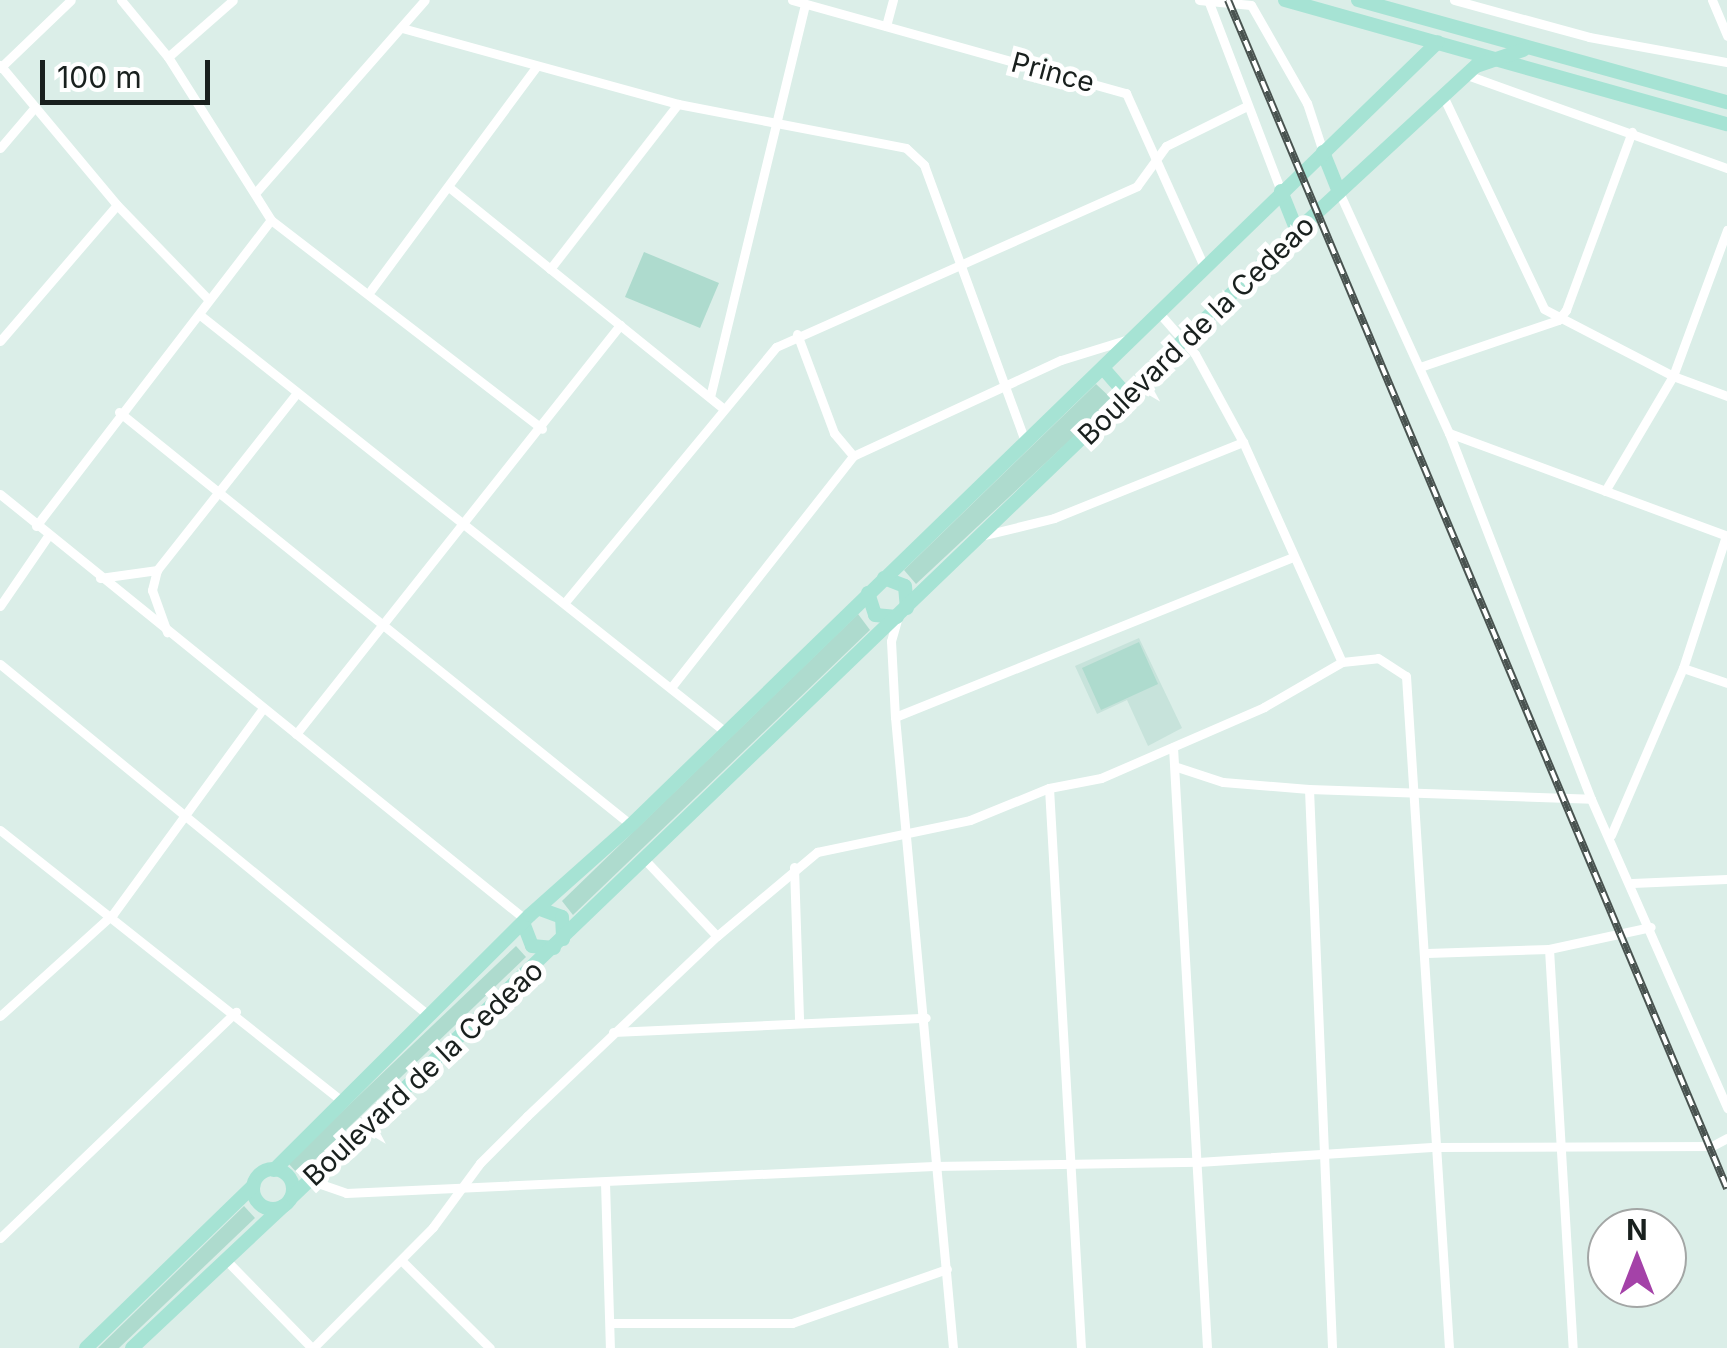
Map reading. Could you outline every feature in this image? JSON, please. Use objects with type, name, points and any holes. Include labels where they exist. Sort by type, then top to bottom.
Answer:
[{"type":"main road","points":[[1285,0],[1727,124]]},
{"type":"main road","points":[[1358,0],[1523,50],[1727,102]]},
{"type":"main road","points":[[1438,42],[1483,35]]},
{"type":"main road","name":"Boulevard de la Cedeao","points":[[86,1348],[1438,42]]},
{"type":"main road","points":[[1490,57],[1523,50]]},
{"type":"main road","name":"Boulevard de la Cedeao","points":[[136,1347],[646,861],[1297,231],[1490,57]]},
{"type":"main road","points":[[1323,152],[1339,192]]},
{"type":"main road","points":[[1282,191],[1297,231]]},
{"type":"main road","points":[[1103,368],[1128,397]]},
{"type":"main road","points":[[868,593],[875,614],[902,613],[905,586],[884,578]]},
{"type":"main road","name":"Boulevard de la Cedeao","points":[[540,909],[562,917],[559,944]]},
{"type":"main road","name":"Boulevard de la Cedeao","points":[[525,922],[532,946],[559,944]]},
{"type":"main road","name":"Boulevard de la Cedeao","points":[[274,1170],[292,1182],[287,1202]]},
{"type":"main road","name":"Boulevard de la Cedeao","points":[[254,1186],[262,1206],[287,1202]]},
{"type":"street","points":[[71,0],[0,67],[116,204],[209,300]]},
{"type":"street","points":[[121,0],[168,57],[210,133],[257,191],[271,220],[371,290],[542,429]]},
{"type":"street","points":[[168,57],[233,0]]},
{"type":"street","points":[[257,191],[425,0]]},
{"type":"street","name":"Prince","points":[[792,0],[1126,92],[1204,269]]},
{"type":"street","points":[[886,26],[893,0]]},
{"type":"street","points":[[1454,0],[1589,38],[1727,62]]},
{"type":"street","points":[[1712,0],[1727,36]]},
{"type":"street","points":[[1282,191],[1205,1],[1251,5],[1307,103],[1323,152]]},
{"type":"street","points":[[710,397],[805,4]]},
{"type":"street","points":[[402,28],[678,104],[777,122],[918,156],[1025,441]]},
{"type":"street","points":[[371,290],[536,67]]},
{"type":"street","points":[[1467,75],[1727,168]]},
{"type":"street","points":[[1444,98],[1537,301],[1558,320],[1673,376],[1727,396]]},
{"type":"street","points":[[550,269],[678,104]]},
{"type":"street","points":[[566,601],[761,360],[797,334],[1137,186],[1156,155],[1247,106]]},
{"type":"street","points":[[0,148],[35,107]]},
{"type":"street","points":[[1420,367],[1558,320],[1573,300],[1632,132]]},
{"type":"street","points":[[450,188],[724,409]]},
{"type":"street","points":[[1339,192],[1449,433],[1590,799],[1611,835],[1727,1108]]},
{"type":"street","points":[[0,341],[116,204]]},
{"type":"street","points":[[36,526],[118,412],[200,315],[271,220]]},
{"type":"street","points":[[1604,492],[1673,376],[1721,259],[1727,230]]},
{"type":"street","points":[[1160,314],[1185,341],[1243,442],[1290,558],[1342,662]]},
{"type":"street","points":[[200,315],[295,395],[566,601],[723,730]]},
{"type":"street","points":[[296,734],[542,429],[620,325]]},
{"type":"street","points":[[797,334],[834,433],[853,456]]},
{"type":"street","points":[[672,685],[853,456],[1004,384],[1102,344],[1134,338]]},
{"type":"street","points":[[167,634],[164,610],[152,590],[158,570],[295,395]]},
{"type":"street","points":[[118,412],[222,491],[630,826]]},
{"type":"street","points":[[1449,433],[1726,536],[1683,668],[1611,835]]},
{"type":"street","points":[[982,536],[1054,518],[1243,442]]},
{"type":"street","points":[[0,494],[525,922]]},
{"type":"street","points":[[0,606],[48,536]]},
{"type":"street","points":[[895,717],[1290,558]]},
{"type":"street","points":[[100,578],[158,570]]},
{"type":"street","points":[[902,613],[892,641],[895,717],[910,834],[926,1018],[933,1166],[953,1348]]},
{"type":"street","points":[[225,1259],[312,1348],[401,1260],[463,1186],[613,1032],[816,852],[970,820],[1049,788],[1101,778],[1264,707],[1342,662],[1378,658],[1406,676],[1427,954],[1432,1147],[1449,1348]]},
{"type":"street","points":[[0,664],[428,1015]]},
{"type":"street","points":[[1683,668],[1727,684]]},
{"type":"street","points":[[2,1008],[112,914],[262,710]]},
{"type":"street","points":[[1173,747],[1208,1348]]},
{"type":"street","points":[[1177,767],[1223,782],[1309,789],[1590,799]]},
{"type":"street","points":[[1049,788],[1081,1348]]},
{"type":"street","points":[[1309,789],[1332,1348]]},
{"type":"street","points":[[0,830],[112,914],[342,1100]]},
{"type":"street","points":[[646,861],[717,936]]},
{"type":"street","points":[[794,868],[799,1020]]},
{"type":"street","points":[[1632,883],[1727,879]]},
{"type":"street","points":[[1427,954],[1549,950],[1651,927]]},
{"type":"street","points":[[1549,950],[1573,1348]]},
{"type":"street","points":[[1,1236],[236,1012]]},
{"type":"street","points":[[613,1032],[799,1020],[926,1018]]},
{"type":"street","points":[[309,1180],[346,1193],[933,1166],[1198,1162],[1432,1147],[1712,1146],[1727,1138]]},
{"type":"street","points":[[605,1182],[610,1348]]},
{"type":"street","points":[[401,1260],[490,1348]]},
{"type":"street","points":[[610,1323],[792,1323],[947,1268]]},
{"type":"shaded area","points":[[644,252],[719,283],[700,328],[625,297]]},
{"type":"shaded area","points":[[1096,384],[1113,400],[916,584],[904,570]]},
{"type":"shaded area","points":[[858,614],[870,630],[573,915],[562,901]]},
{"type":"shaded area","points":[[1139,638],[1182,728],[1148,746],[1127,700],[1097,714],[1075,666]]},
{"type":"shaded area","points":[[1139,642],[1158,684],[1101,710],[1082,668]]},
{"type":"shaded area","points":[[516,946],[526,957],[299,1175],[288,1163]]},
{"type":"shaded area","points":[[244,1206],[255,1218],[119,1348],[98,1348]]},
{"type":"railway","points":[[1228,0],[1727,1188]]}]
